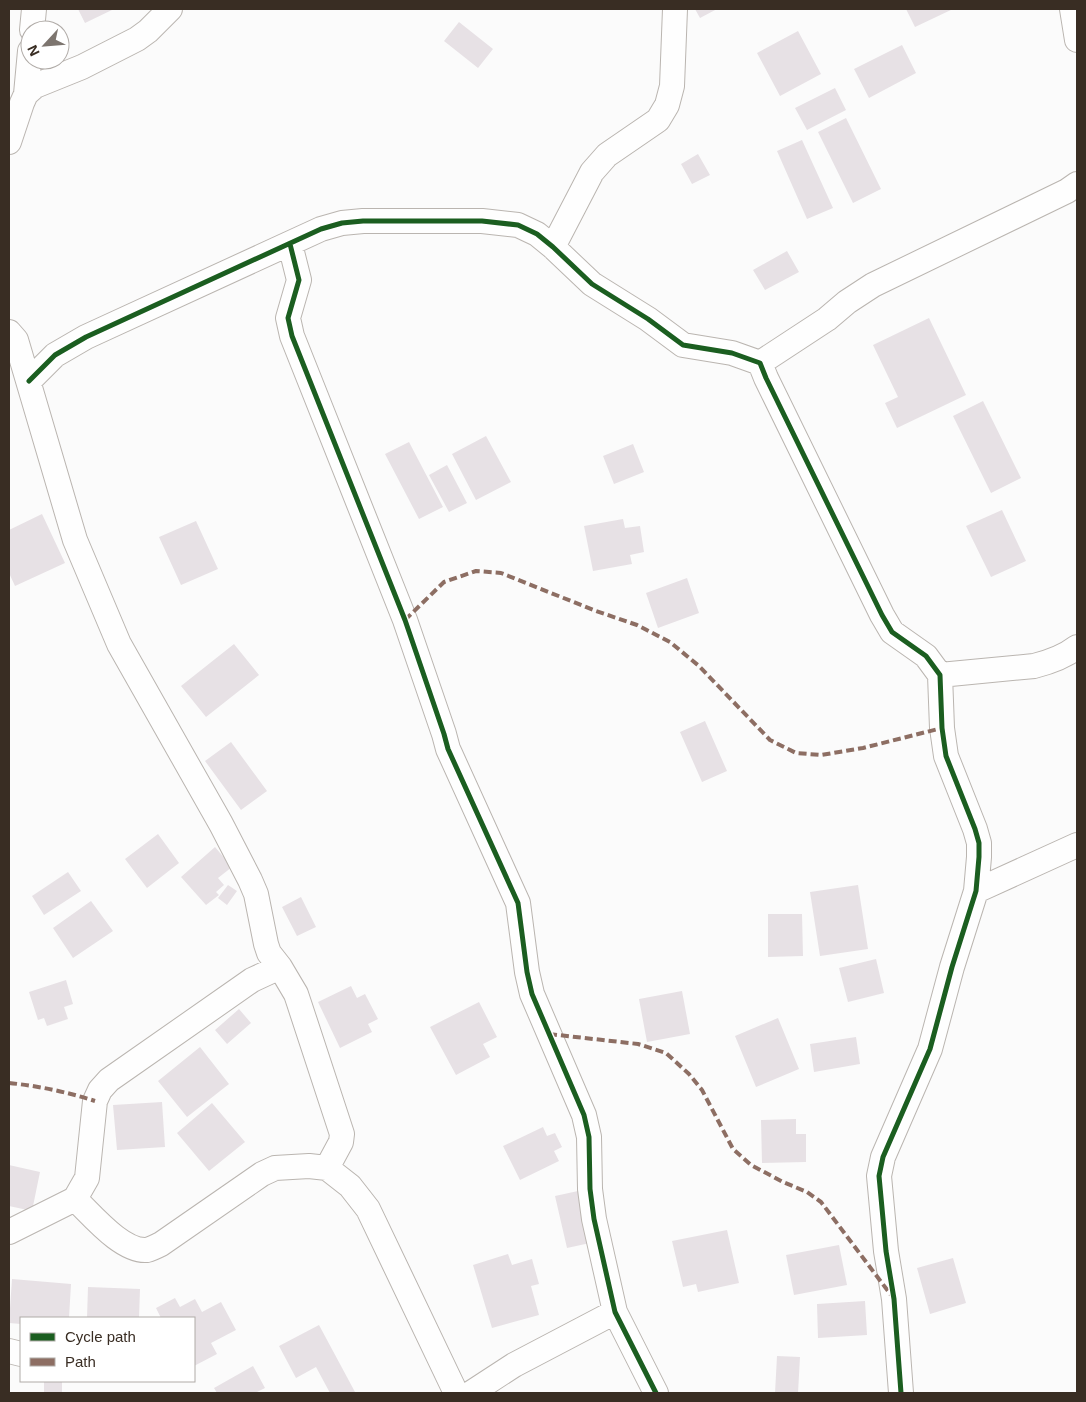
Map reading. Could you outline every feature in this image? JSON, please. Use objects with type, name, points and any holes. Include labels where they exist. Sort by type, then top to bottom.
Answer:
[{"type":"street","points":[[26,94],[35,86],[82,67],[137,39],[170,9]]},
{"type":"street","points":[[554,248],[592,172],[607,155],[658,120],[667,105],[672,86],[675,9]]},
{"type":"street","points":[[1072,9],[1077,40]]},
{"type":"street","points":[[9,139],[26,94],[28,70]]},
{"type":"street","points":[[760,363],[827,319],[873,285],[1067,191],[1077,184]]},
{"type":"street","points":[[29,381],[55,355],[86,337],[321,229],[342,223],[363,221],[482,221],[518,225],[536,234],[554,248],[592,284],[648,319],[682,345],[732,353],[760,363],[882,615],[892,632],[926,656],[940,675],[942,728],[946,756],[979,843],[976,891],[952,968],[930,1049],[883,1157],[880,1176],[886,1251],[894,1299],[901,1393]]},
{"type":"street","points":[[290,244],[299,280],[288,318],[292,336],[405,620],[448,750],[518,903],[527,972],[532,994],[584,1115],[589,1136],[590,1189],[594,1219],[615,1312],[656,1393]]},
{"type":"street","points":[[9,332],[16,340],[75,540],[118,644],[221,824],[250,880],[256,894],[269,953],[280,967],[298,998],[342,1134],[341,1142],[327,1168]]},
{"type":"street","points":[[940,675],[1034,666],[1064,655],[1077,646]]},
{"type":"street","points":[[976,891],[1077,845]]},
{"type":"street","points":[[9,1232],[76,1198],[87,1178],[95,1102],[100,1090],[109,1080],[252,980],[280,967]]},
{"type":"street","points":[[76,1198],[119,1241],[131,1248],[147,1250],[161,1244],[262,1174],[275,1168],[309,1166],[327,1168],[350,1186],[368,1209],[456,1393]]},
{"type":"street","points":[[471,1393],[514,1365],[615,1312]]},
{"type":"building","points":[[78,9],[114,9],[85,23]]},
{"type":"building","points":[[695,9],[717,9],[700,18]]},
{"type":"building","points":[[906,9],[953,9],[915,27]]},
{"type":"building","points":[[459,22],[493,49],[478,68],[444,41]]},
{"type":"building","points":[[798,31],[821,74],[780,96],[757,53]]},
{"type":"building","points":[[902,45],[916,73],[869,98],[854,69]]},
{"type":"building","points":[[835,88],[846,110],[807,130],[795,108]]},
{"type":"building","points":[[846,118],[881,189],[853,203],[818,132]]},
{"type":"building","points":[[802,140],[833,208],[807,219],[777,151]]},
{"type":"building","points":[[698,154],[710,175],[692,184],[681,164]]},
{"type":"building","points":[[787,251],[799,272],[765,290],[753,270]]},
{"type":"building","points":[[929,318],[966,395],[897,428],[885,403],[898,397],[873,345]]},
{"type":"building","points":[[983,401],[1021,478],[991,493],[953,416]]},
{"type":"building","points":[[486,436],[511,482],[476,500],[452,454]]},
{"type":"building","points":[[409,442],[443,507],[419,519],[385,454]]},
{"type":"building","points":[[633,444],[644,472],[614,484],[603,456]]},
{"type":"building","points":[[447,465],[467,503],[449,512],[429,475]]},
{"type":"building","points":[[1002,510],[1026,561],[991,577],[966,526]]},
{"type":"building","points":[[42,514],[65,563],[15,586],[9,573],[9,530]]},
{"type":"building","points":[[623,519],[625,528],[640,526],[644,552],[630,555],[632,564],[593,571],[584,526]]},
{"type":"building","points":[[196,521],[218,569],[181,585],[159,537]]},
{"type":"building","points":[[687,578],[699,613],[658,628],[646,593]]},
{"type":"building","points":[[234,644],[259,675],[206,717],[181,686]]},
{"type":"building","points":[[705,721],[727,771],[702,782],[680,732]]},
{"type":"building","points":[[231,742],[267,791],[241,810],[205,761]]},
{"type":"building","points":[[158,834],[179,863],[147,888],[125,859]]},
{"type":"building","points":[[215,847],[232,867],[218,878],[224,885],[216,892],[219,895],[206,905],[181,877]]},
{"type":"building","points":[[68,872],[81,891],[44,915],[32,896]]},
{"type":"building","points":[[228,885],[237,891],[227,905],[218,898]]},
{"type":"building","points":[[858,885],[868,949],[820,956],[810,892]]},
{"type":"building","points":[[301,897],[316,927],[297,936],[282,907]]},
{"type":"building","points":[[91,901],[113,931],[73,958],[53,928]]},
{"type":"building","points":[[768,914],[802,914],[803,956],[768,957]]},
{"type":"building","points":[[876,959],[884,993],[848,1002],[839,968]]},
{"type":"building","points":[[66,980],[73,1004],[64,1007],[68,1019],[47,1026],[44,1018],[38,1020],[29,992]]},
{"type":"building","points":[[351,986],[357,998],[365,994],[378,1019],[368,1024],[372,1032],[340,1048],[318,1002]]},
{"type":"building","points":[[682,991],[690,1034],[647,1042],[639,999]]},
{"type":"building","points":[[479,1002],[497,1037],[483,1044],[490,1057],[456,1075],[430,1027]]},
{"type":"building","points":[[239,1009],[251,1023],[227,1044],[215,1030]]},
{"type":"building","points":[[778,1018],[799,1069],[756,1087],[735,1036]]},
{"type":"building","points":[[856,1037],[860,1064],[814,1072],[810,1044]]},
{"type":"building","points":[[200,1047],[229,1084],[187,1117],[158,1081]]},
{"type":"building","points":[[162,1102],[165,1147],[117,1150],[113,1105]]},
{"type":"building","points":[[212,1103],[245,1142],[209,1171],[177,1133]]},
{"type":"building","points":[[796,1119],[796,1134],[806,1134],[806,1162],[762,1163],[761,1120]]},
{"type":"building","points":[[543,1127],[547,1136],[555,1133],[562,1147],[554,1151],[559,1161],[520,1180],[503,1146]]},
{"type":"building","points":[[9,1165],[40,1172],[32,1211],[9,1206]]},
{"type":"building","points":[[578,1191],[590,1243],[567,1248],[555,1196]]},
{"type":"building","points":[[727,1230],[739,1283],[698,1292],[696,1284],[683,1287],[672,1241]]},
{"type":"building","points":[[839,1245],[847,1285],[794,1295],[786,1255]]},
{"type":"building","points":[[508,1254],[512,1265],[532,1259],[539,1284],[531,1286],[539,1315],[492,1328],[473,1265]]},
{"type":"building","points":[[953,1258],[966,1303],[930,1314],[917,1268]]},
{"type":"building","points":[[12,1279],[71,1284],[69,1317],[20,1317],[20,1324],[9,1323]]},
{"type":"building","points":[[88,1287],[140,1289],[139,1317],[87,1317]]},
{"type":"building","points":[[175,1298],[180,1307],[195,1299],[202,1312],[221,1302],[236,1330],[211,1343],[217,1354],[195,1365],[195,1317],[160,1317],[156,1308]]},
{"type":"building","points":[[865,1301],[867,1335],[818,1338],[817,1304]]},
{"type":"building","points":[[319,1325],[355,1392],[330,1393],[316,1367],[296,1378],[279,1346]]},
{"type":"building","points":[[777,1356],[800,1357],[798,1393],[775,1393]]},
{"type":"building","points":[[253,1366],[265,1388],[255,1393],[217,1393],[214,1388]]},
{"type":"building","points":[[44,1382],[62,1382],[62,1393],[44,1393]]},
{"type":"marked path","points":[[405,620],[444,582],[476,571],[501,573],[596,611],[637,625],[670,642],[699,666],[770,740],[796,753],[821,755],[863,748],[942,728]]},
{"type":"marked path","points":[[549,1034],[638,1044],[666,1053],[689,1074],[702,1090],[733,1149],[751,1165],[807,1192],[821,1202],[891,1295]]},
{"type":"marked path","points":[[9,1083],[53,1090],[95,1101]]},
{"type":"cycle path","points":[[29,381],[55,355],[86,337],[321,229],[342,223],[363,221],[482,221],[518,225],[537,234],[592,284],[648,319],[683,345],[732,353],[760,363],[882,615],[892,632],[926,656],[940,675],[942,728],[946,756],[979,843],[976,891],[952,967],[930,1049],[883,1157],[879,1176],[886,1251],[894,1299],[901,1393]]},
{"type":"cycle path","points":[[290,244],[299,280],[288,318],[292,336],[405,620],[448,749],[518,903],[527,972],[532,994],[584,1115],[589,1137],[590,1189],[594,1219],[615,1312],[656,1393]]}]
